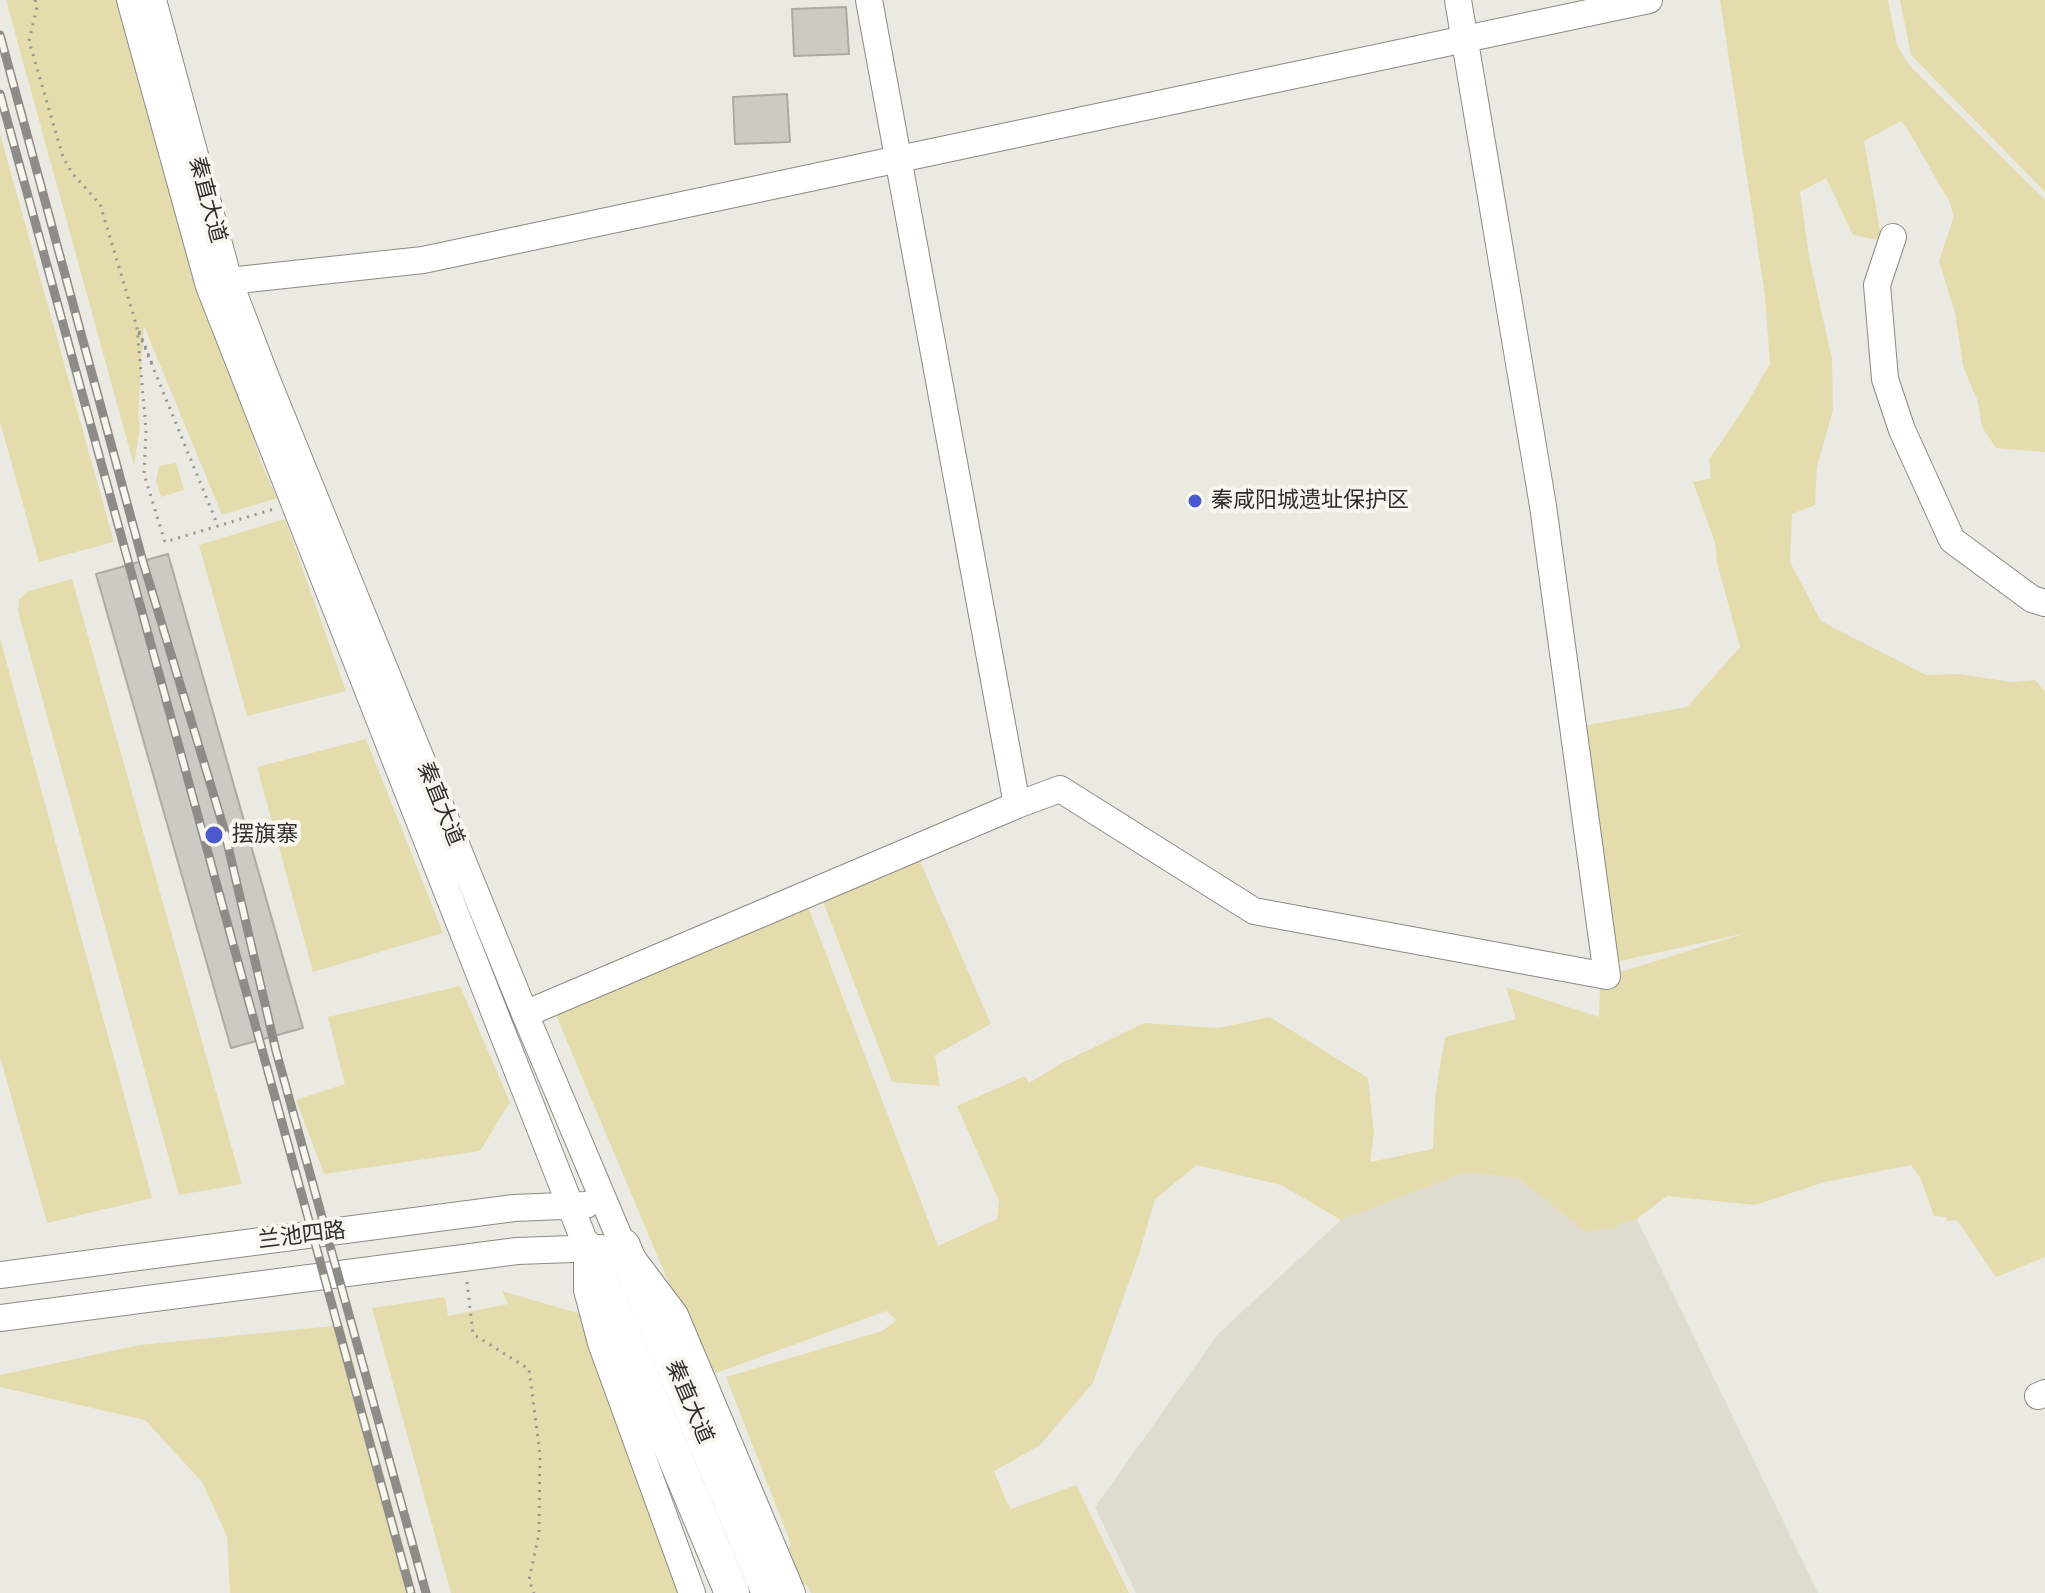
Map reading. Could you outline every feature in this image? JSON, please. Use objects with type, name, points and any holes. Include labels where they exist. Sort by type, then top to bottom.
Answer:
[{"type":"main road","name":"秦直大道","points":[[623,1246],[769,1593]]},
{"type":"main road","name":"秦直大道","points":[[587,1248],[732,1593]]},
{"type":"street","name":"秦直大道","points":[[130,0],[209,286],[587,1248]]},
{"type":"street","name":"秦直大道","points":[[153,0],[229,281],[525,1014],[623,1246]]},
{"type":"street","points":[[869,0],[1017,805]]},
{"type":"street","points":[[525,1014],[1060,789],[1254,911],[1607,976],[1543,506],[1458,0]]},
{"type":"street","points":[[229,281],[423,260],[1649,0]]},
{"type":"street","points":[[1893,237],[1877,285],[1885,379],[1902,430],[1952,540],[2032,599],[2045,603]]},
{"type":"street","name":"兰池四路","points":[[0,1275],[514,1208],[606,1205]]},
{"type":"street","points":[[623,1246],[675,1315],[792,1593]]},
{"type":"street","name":"兰池四路","points":[[0,1318],[517,1251],[623,1246]]},
{"type":"street","points":[[587,1248],[587,1290],[601,1343],[692,1593]]},
{"type":"path","points":[[35,0],[37,7],[29,41],[63,157],[72,173],[100,204],[137,327],[218,526]]},
{"type":"path","points":[[137,327],[153,366]]},
{"type":"path","points":[[137,327],[146,430],[144,474],[165,542],[294,503]]},
{"type":"path","points":[[465,1258],[473,1334],[529,1369],[540,1454],[539,1534],[529,1580],[534,1593]]},
{"type":"shaded area","points":[[6,0],[125,0],[261,463],[277,498],[222,515],[144,326],[138,415],[140,427],[134,466]]},
{"type":"shaded area","points":[[1720,0],[1888,0],[1897,45],[1909,65],[2045,200],[2045,452],[1996,448],[1982,427],[1978,402],[1963,366],[1955,313],[1939,261],[1954,216],[1949,201],[1901,121],[1864,141],[1882,241],[1853,235],[1826,178],[1800,192],[1809,256],[1832,359],[1833,410],[1817,467],[1815,505],[1792,514],[1790,562],[1821,621],[1926,675],[1958,674],[2012,682],[2035,680],[2045,691],[2045,1257],[1996,1277],[1957,1220],[1948,1221],[1945,1217],[1934,1216],[1920,1177],[1911,1165],[1825,1182],[1755,1205],[1667,1196],[1637,1219],[1614,1229],[1587,1233],[1518,1178],[1466,1172],[1341,1220],[1281,1185],[1197,1165],[1155,1199],[1139,1254],[1093,1383],[1040,1445],[989,1474],[994,1472],[1011,1509],[1076,1485],[1129,1593],[811,1593],[807,1585],[802,1584],[788,1550],[791,1544],[726,1377],[882,1331],[897,1320],[886,1311],[708,1376],[550,1001],[802,891],[938,1246],[997,1219],[999,1201],[957,1106],[1025,1076],[1029,1083],[1062,1063],[1144,1023],[1218,1028],[1270,1017],[1368,1078],[1374,1133],[1370,1162],[1433,1149],[1435,1097],[1445,1037],[1516,1019],[1506,987],[1599,1017],[1600,987],[1617,973],[1746,933],[1611,963],[1577,727],[1687,707],[1740,647],[1717,563],[1715,542],[1693,482],[1711,478],[1709,459],[1770,364],[1765,296]]},
{"type":"shaded area","points":[[1900,0],[2045,0],[2045,192],[1911,55]]},
{"type":"shaded area","points":[[0,134],[114,542],[39,562],[0,422]]},
{"type":"shaded area","points":[[176,463],[184,490],[161,497],[156,481],[159,466]]},
{"type":"shaded area","points":[[285,519],[346,691],[247,716],[199,545]]},
{"type":"shaded area","points":[[72,579],[242,1184],[179,1195],[18,611],[19,599],[29,591]]},
{"type":"shaded area","points":[[0,638],[152,1198],[47,1223],[0,1057]]},
{"type":"shaded area","points":[[366,739],[443,933],[313,972],[257,767]]},
{"type":"shaded area","points":[[912,843],[991,1024],[935,1055],[940,1086],[892,1082],[819,891]]},
{"type":"shaded area","points":[[460,986],[510,1102],[480,1151],[324,1174],[296,1100],[345,1084],[328,1017]]},
{"type":"shaded area","points":[[1466,1172],[1518,1178],[1587,1233],[1637,1219],[1818,1593],[1136,1593],[1095,1507],[1218,1334],[1341,1220]]},
{"type":"shaded area","points":[[502,1291],[584,1315],[689,1593],[451,1593],[372,1308],[445,1297],[448,1316],[508,1304]]},
{"type":"shaded area","points":[[343,1325],[416,1593],[230,1593],[227,1536],[202,1482],[145,1420],[0,1387],[0,1375],[140,1345]]},
{"type":"building","points":[[846,7],[849,54],[794,56],[792,9]]},
{"type":"building","points":[[787,94],[790,142],[735,144],[733,97]]},
{"type":"building","points":[[168,554],[303,1028],[231,1048],[96,574]]},
{"type":"railway","points":[[0,35],[143,562],[224,829],[276,1051],[426,1593]]},
{"type":"railway","points":[[0,94],[411,1593]]},
{"type":"place","name":"秦咸阳城遗址保护区","points":[[1195,501]]},
{"type":"place","name":"摆旗寨","points":[[214,835]]}]
